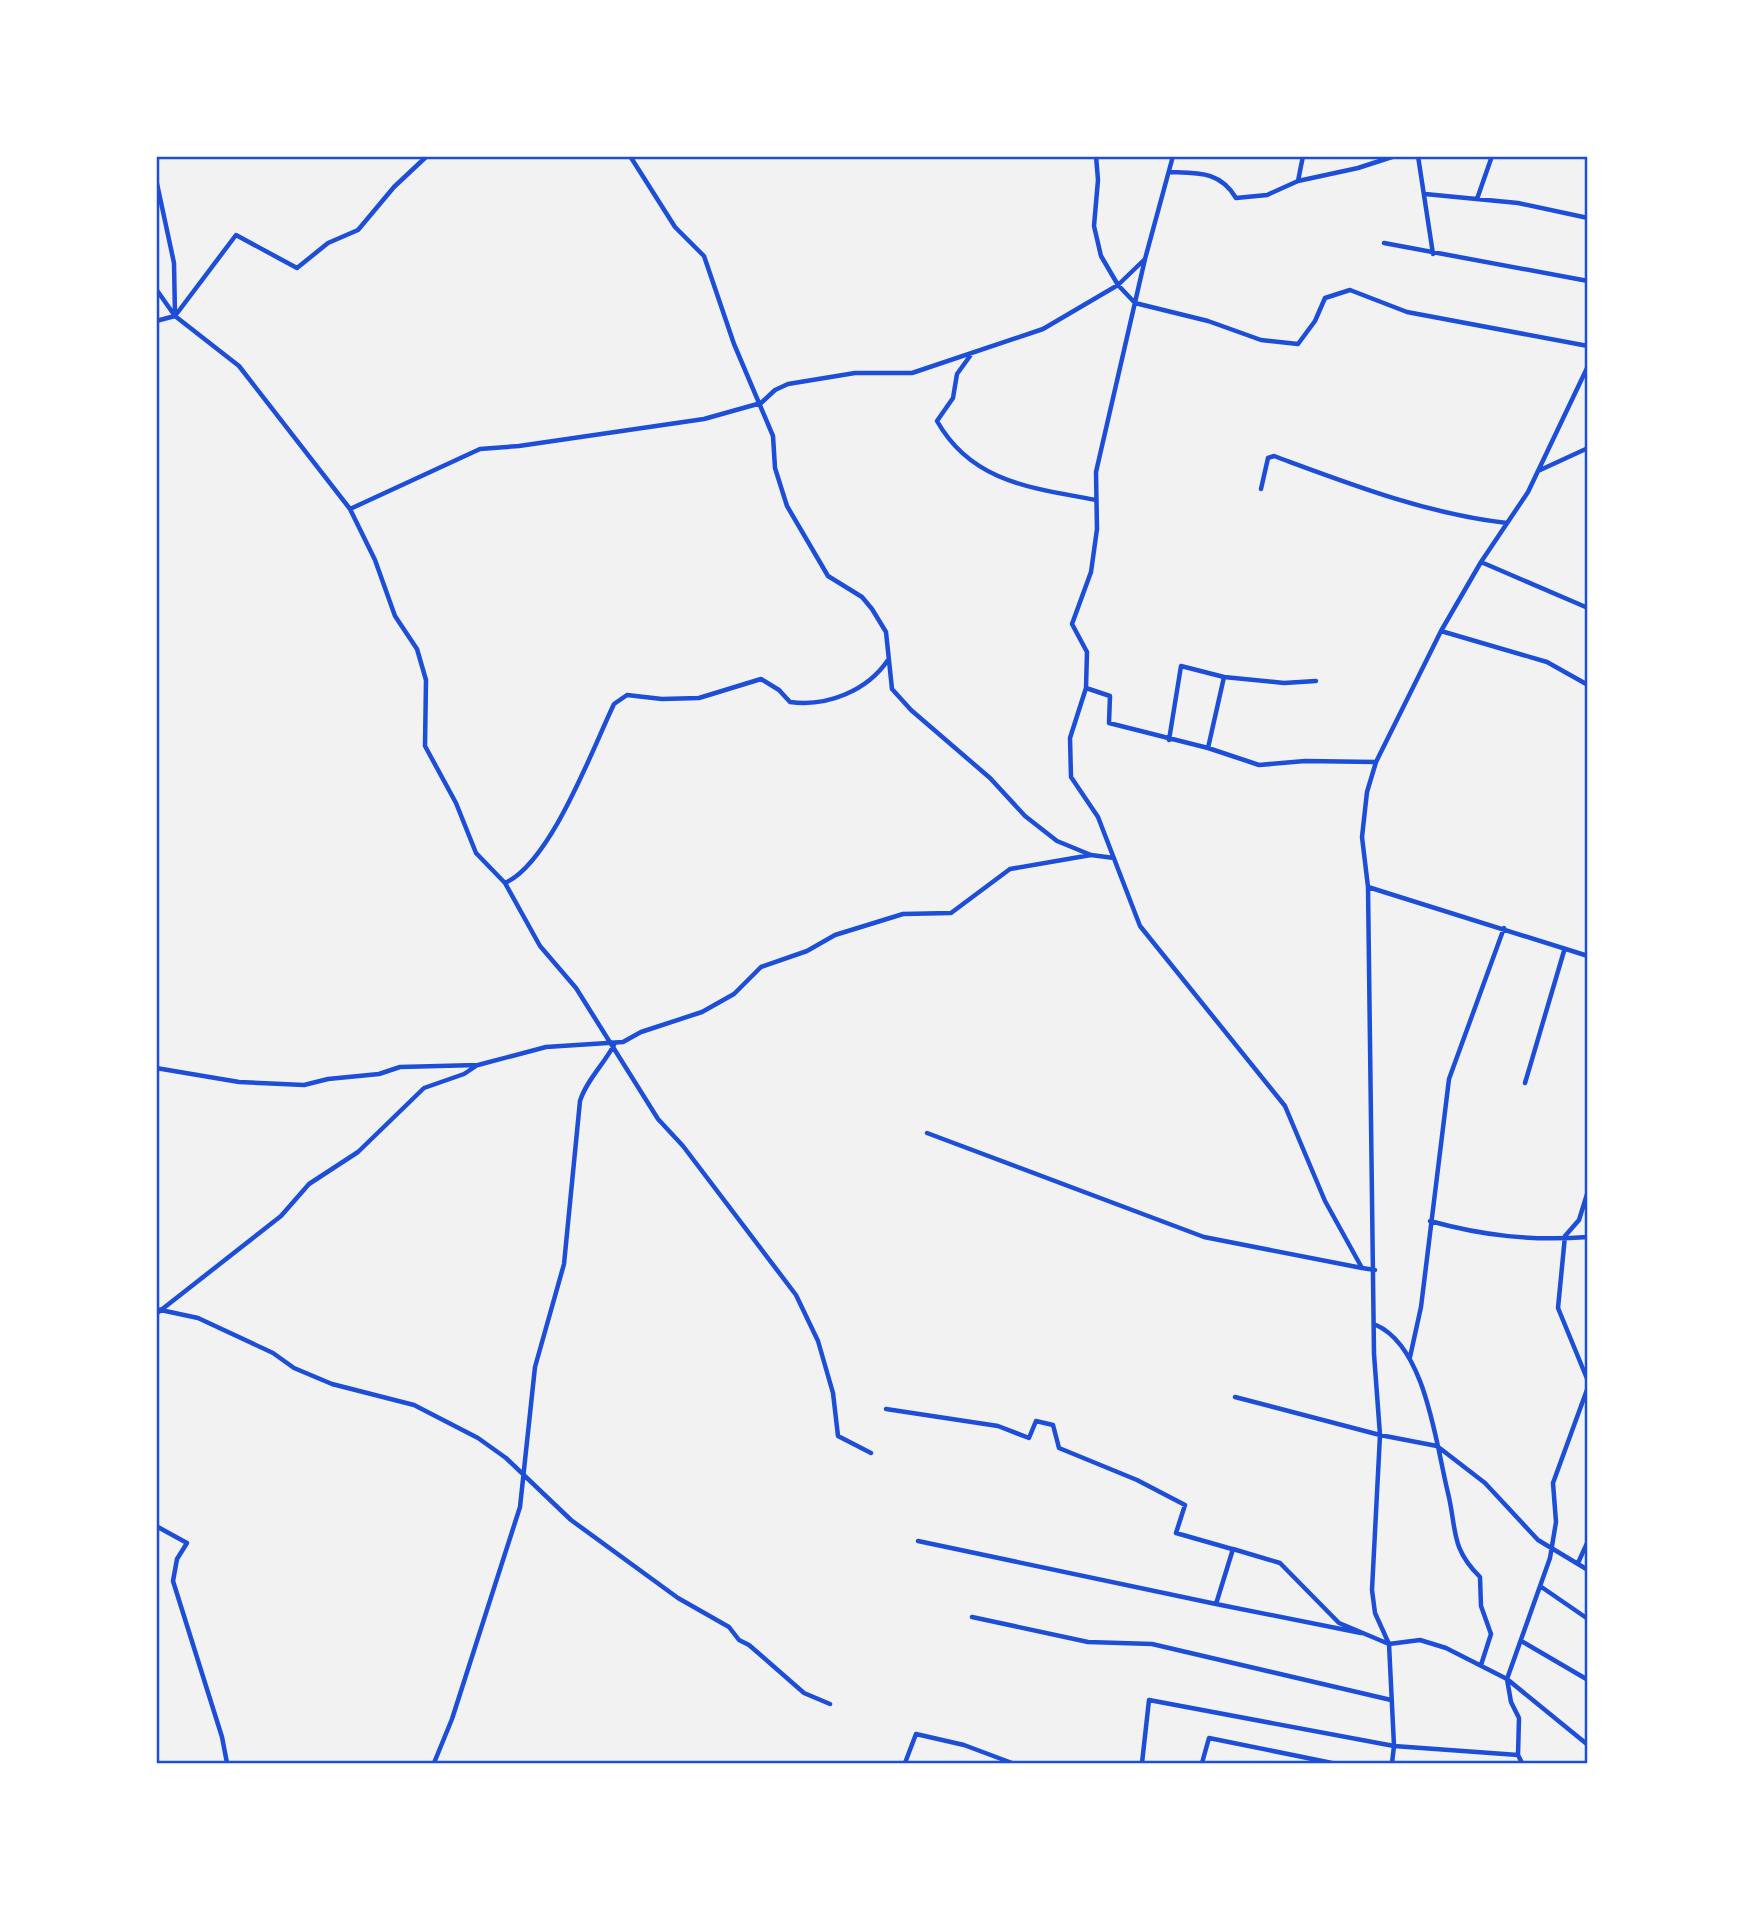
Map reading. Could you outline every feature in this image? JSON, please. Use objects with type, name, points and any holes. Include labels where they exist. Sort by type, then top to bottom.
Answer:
[{"type":"street","points":[[156,321],[175,316],[236,235],[297,268],[328,243],[358,230],[394,187],[427,156]]},
{"type":"street","points":[[630,156],[675,227],[704,256],[734,344],[773,436],[775,468],[787,506],[828,576],[862,597],[886,632],[892,689],[911,710],[990,778],[1025,816],[1057,841],[1091,855],[1114,858]]},
{"type":"street","points":[[1096,156],[1098,180],[1094,226],[1101,256],[1118,285],[1135,303],[1208,321],[1261,340],[1298,344],[1315,321],[1325,299],[1350,290],[1407,312],[1588,346]]},
{"type":"street","points":[[1173,156],[1145,259],[1096,472],[1097,529],[1091,572],[1072,624],[1087,652],[1086,688],[1070,738],[1071,777],[1098,817],[1140,926],[1285,1106],[1325,1201],[1362,1268]]},
{"type":"street","points":[[1298,181],[1303,156]]},
{"type":"street","points":[[1170,172],[1209,173],[1228,185],[1236,198],[1268,195],[1298,181],[1358,168],[1395,156]]},
{"type":"street","points":[[1418,156],[1433,254]]},
{"type":"street","points":[[1477,199],[1492,156]]},
{"type":"street","points":[[156,179],[174,263],[175,316]]},
{"type":"street","points":[[1425,194],[1518,203],[1588,219]]},
{"type":"street","points":[[1384,243],[1588,281]]},
{"type":"street","points":[[350,509],[480,449],[704,419],[761,403],[775,390],[789,384],[855,373],[912,373],[971,355],[996,342],[1043,329],[1118,285],[1145,259]]},
{"type":"street","points":[[156,289],[175,316],[239,366],[350,509],[375,560],[395,616],[416,649],[426,680],[425,746],[456,803],[476,853],[505,883],[540,946],[576,988],[614,1044],[658,1119],[683,1146],[796,1295],[818,1340],[833,1393],[838,1436],[871,1453]]},
{"type":"street","points":[[971,355],[957,374],[953,397],[937,421],[949,442],[976,466],[1018,485],[1097,500]]},
{"type":"street","points":[[1392,1763],[1394,1746],[1389,1644],[1375,1613],[1372,1590],[1380,1435],[1374,1354],[1376,1325],[1370,1152],[1368,887],[1362,836],[1367,792],[1376,762],[1441,631],[1537,472],[1588,366]]},
{"type":"street","points":[[1537,472],[1588,448]]},
{"type":"street","points":[[1261,489],[1268,458],[1275,456],[1385,495],[1468,519],[1507,523]]},
{"type":"street","points":[[1481,562],[1588,608]]},
{"type":"street","points":[[1441,631],[1547,662],[1588,685]]},
{"type":"street","points":[[505,883],[517,877],[554,828],[614,704],[627,695],[662,699],[699,698],[761,679],[779,690],[790,702],[809,705],[851,692],[878,675],[888,660]]},
{"type":"street","points":[[1169,740],[1181,666],[1224,677],[1284,683],[1316,681]]},
{"type":"street","points":[[1208,748],[1224,677]]},
{"type":"street","points":[[1086,688],[1110,696],[1109,723],[1208,748],[1259,765],[1305,761],[1376,762]]},
{"type":"street","points":[[156,1068],[239,1082],[304,1086],[328,1079],[379,1074],[400,1067],[478,1065],[546,1047],[614,1044],[641,1031],[702,1012],[734,994],[761,967],[807,951],[835,934],[903,914],[951,913],[1010,869],[1091,855]]},
{"type":"street","points":[[1368,887],[1504,928],[1564,951],[1588,956]]},
{"type":"street","points":[[1410,1357],[1421,1307],[1449,1079],[1504,928]]},
{"type":"street","points":[[1525,1083],[1564,951]]},
{"type":"street","points":[[434,1763],[452,1720],[520,1507],[535,1367],[564,1264],[580,1101],[584,1088],[597,1074],[614,1044]]},
{"type":"street","points":[[157,1311],[281,1216],[309,1184],[358,1152],[424,1088],[464,1074],[478,1065]]},
{"type":"street","points":[[927,1133],[1204,1237],[1375,1269]]},
{"type":"street","points":[[1588,1191],[1579,1220],[1565,1238],[1558,1308],[1588,1381]]},
{"type":"street","points":[[1430,1221],[1476,1234],[1529,1240],[1588,1237]]},
{"type":"street","points":[[157,1311],[198,1318],[273,1353],[294,1368],[332,1384],[414,1405],[478,1438],[523,1474],[571,1520],[614,1553],[678,1598],[729,1627],[739,1640],[749,1645],[804,1693],[830,1704]]},
{"type":"street","points":[[1376,1325],[1397,1339],[1410,1357],[1437,1446],[1449,1496],[1454,1538],[1464,1560],[1480,1577],[1481,1606],[1491,1634],[1481,1665]]},
{"type":"street","points":[[1522,1763],[1518,1755],[1519,1718],[1511,1702],[1507,1679],[1523,1642],[1550,1558],[1549,1548],[1556,1521],[1553,1483],[1588,1387]]},
{"type":"street","points":[[1235,1397],[1380,1435],[1437,1446],[1485,1483],[1511,1513],[1549,1548],[1588,1570]]},
{"type":"street","points":[[886,1409],[998,1426],[1029,1438],[1036,1422],[1053,1425],[1059,1448],[1137,1480],[1185,1505],[1176,1533],[1280,1563],[1339,1623],[1362,1633],[1389,1644],[1420,1640],[1446,1648],[1481,1665],[1507,1679],[1588,1745]]},
{"type":"street","points":[[156,1526],[187,1543],[177,1559],[173,1581],[222,1737],[227,1763]]},
{"type":"street","points":[[918,1541],[1362,1633]]},
{"type":"street","points":[[1578,1563],[1588,1541]]},
{"type":"street","points":[[1216,1604],[1233,1549]]},
{"type":"street","points":[[1540,1586],[1588,1619]]},
{"type":"street","points":[[972,1618],[1088,1642],[1152,1644],[1391,1700]]},
{"type":"street","points":[[1523,1642],[1588,1680]]},
{"type":"street","points":[[1142,1763],[1149,1700],[1394,1746],[1518,1755]]},
{"type":"street","points":[[905,1763],[916,1734],[964,1745],[1012,1763]]},
{"type":"street","points":[[1202,1763],[1209,1738],[1332,1763]]}]
